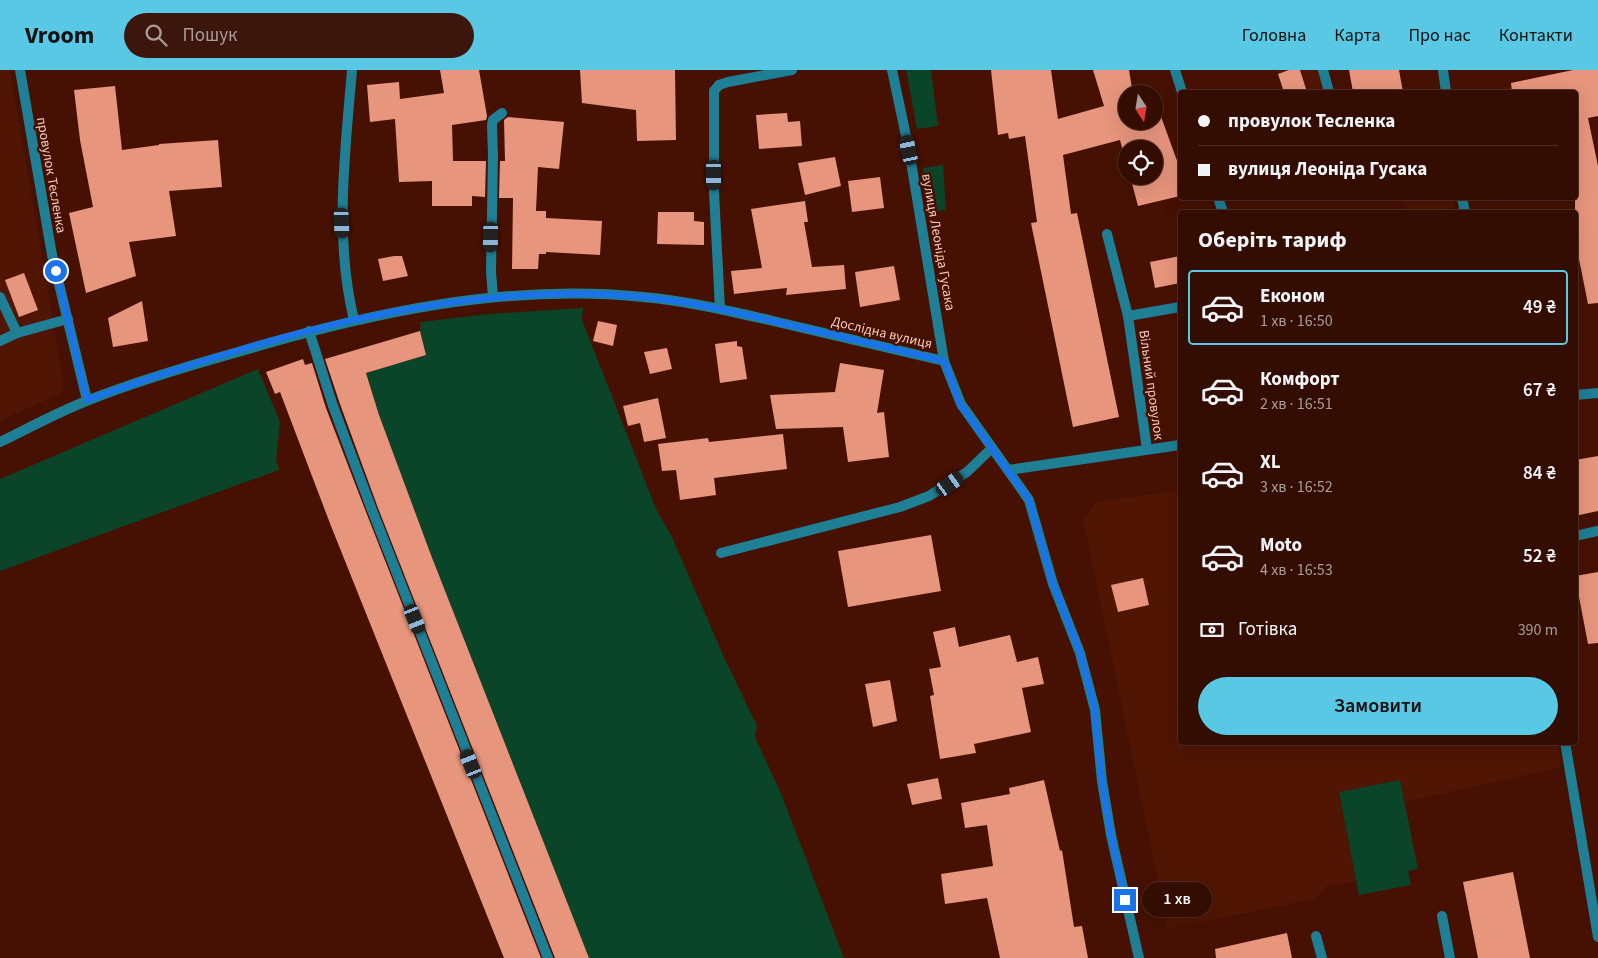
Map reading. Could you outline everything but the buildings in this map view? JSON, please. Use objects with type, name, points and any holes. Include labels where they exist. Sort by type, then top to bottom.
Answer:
[{"type":"street","name":"провулок Тесленка","points":[[20,70],[52,255],[87,400]]},
{"type":"street","points":[[352,70],[342,223],[346,280],[354,320]]},
{"type":"street","points":[[720,309],[714,192],[714,91],[719,85],[728,82],[792,70]]},
{"type":"street","name":"вулиця Леоніда Гусака","points":[[892,70],[927,250],[944,361]]},
{"type":"street","points":[[1175,70],[1181,90]]},
{"type":"street","points":[[1323,70],[1328,90]]},
{"type":"street","points":[[1443,70],[1446,90]]},
{"type":"street","points":[[493,297],[490,272],[492,125],[493,120],[502,112]]},
{"type":"street","points":[[1107,234],[1128,316]]},
{"type":"street","name":"Дослідна вулиця","points":[[0,442],[87,400],[165,373],[309,331],[418,307],[493,297],[569,293],[642,297],[720,309],[944,361],[960,404],[1008,470]]},
{"type":"street","points":[[0,297],[17,333]]},
{"type":"street","name":"Вільний провулок","points":[[1147,450],[1128,316],[1178,306]]},
{"type":"street","points":[[0,341],[17,333],[68,319]]},
{"type":"street","points":[[309,331],[372,510],[548,958]]},
{"type":"street","points":[[1578,395],[1598,393]]},
{"type":"street","points":[[1139,958],[1111,836],[1102,782],[1093,701],[1080,653],[1053,584],[1029,500],[1008,470],[1178,445]]},
{"type":"street","points":[[721,553],[900,507],[929,496],[967,472],[992,448]]},
{"type":"street","points":[[1578,535],[1598,531]]},
{"type":"street","points":[[1566,745],[1598,937]]},
{"type":"street","points":[[1442,916],[1450,958]]},
{"type":"street","points":[[1316,936],[1322,958]]},
{"type":"shaded area","points":[[0,70],[10,70],[63,379],[63,392],[0,421]]},
{"type":"shaded area","points":[[1277,70],[1321,70],[1326,90],[1289,90],[1283,89]]},
{"type":"shaded area","points":[[1402,200],[1453,200],[1454,207],[1442,210],[1408,210]]},
{"type":"shaded area","points":[[1178,490],[1178,745],[1558,745],[1562,767],[1405,802],[1400,780],[1339,792],[1357,881],[1327,886],[1316,898],[1168,929],[1083,519],[1097,502]]},
{"type":"green space","points":[[906,70],[931,70],[938,126],[917,129]]},
{"type":"green space","points":[[943,165],[946,210],[930,212],[923,168]]},
{"type":"green space","points":[[583,308],[582,320],[657,511],[671,535],[724,657],[757,726],[755,737],[782,796],[844,958],[589,958],[431,555],[379,415],[366,373],[426,355],[420,331],[421,322],[488,314]]},
{"type":"green space","points":[[258,369],[280,422],[276,460],[279,470],[0,571],[0,479]]},
{"type":"green space","points":[[1400,780],[1418,869],[1408,871],[1411,885],[1359,895],[1339,792]]},
{"type":"route","points":[[56,271],[87,400],[165,373],[309,331],[354,320],[452,302],[532,294],[607,295],[679,302],[720,309],[944,361],[960,404],[1029,500],[1053,584],[1080,653],[1093,701],[1102,782],[1125,900]]}]
